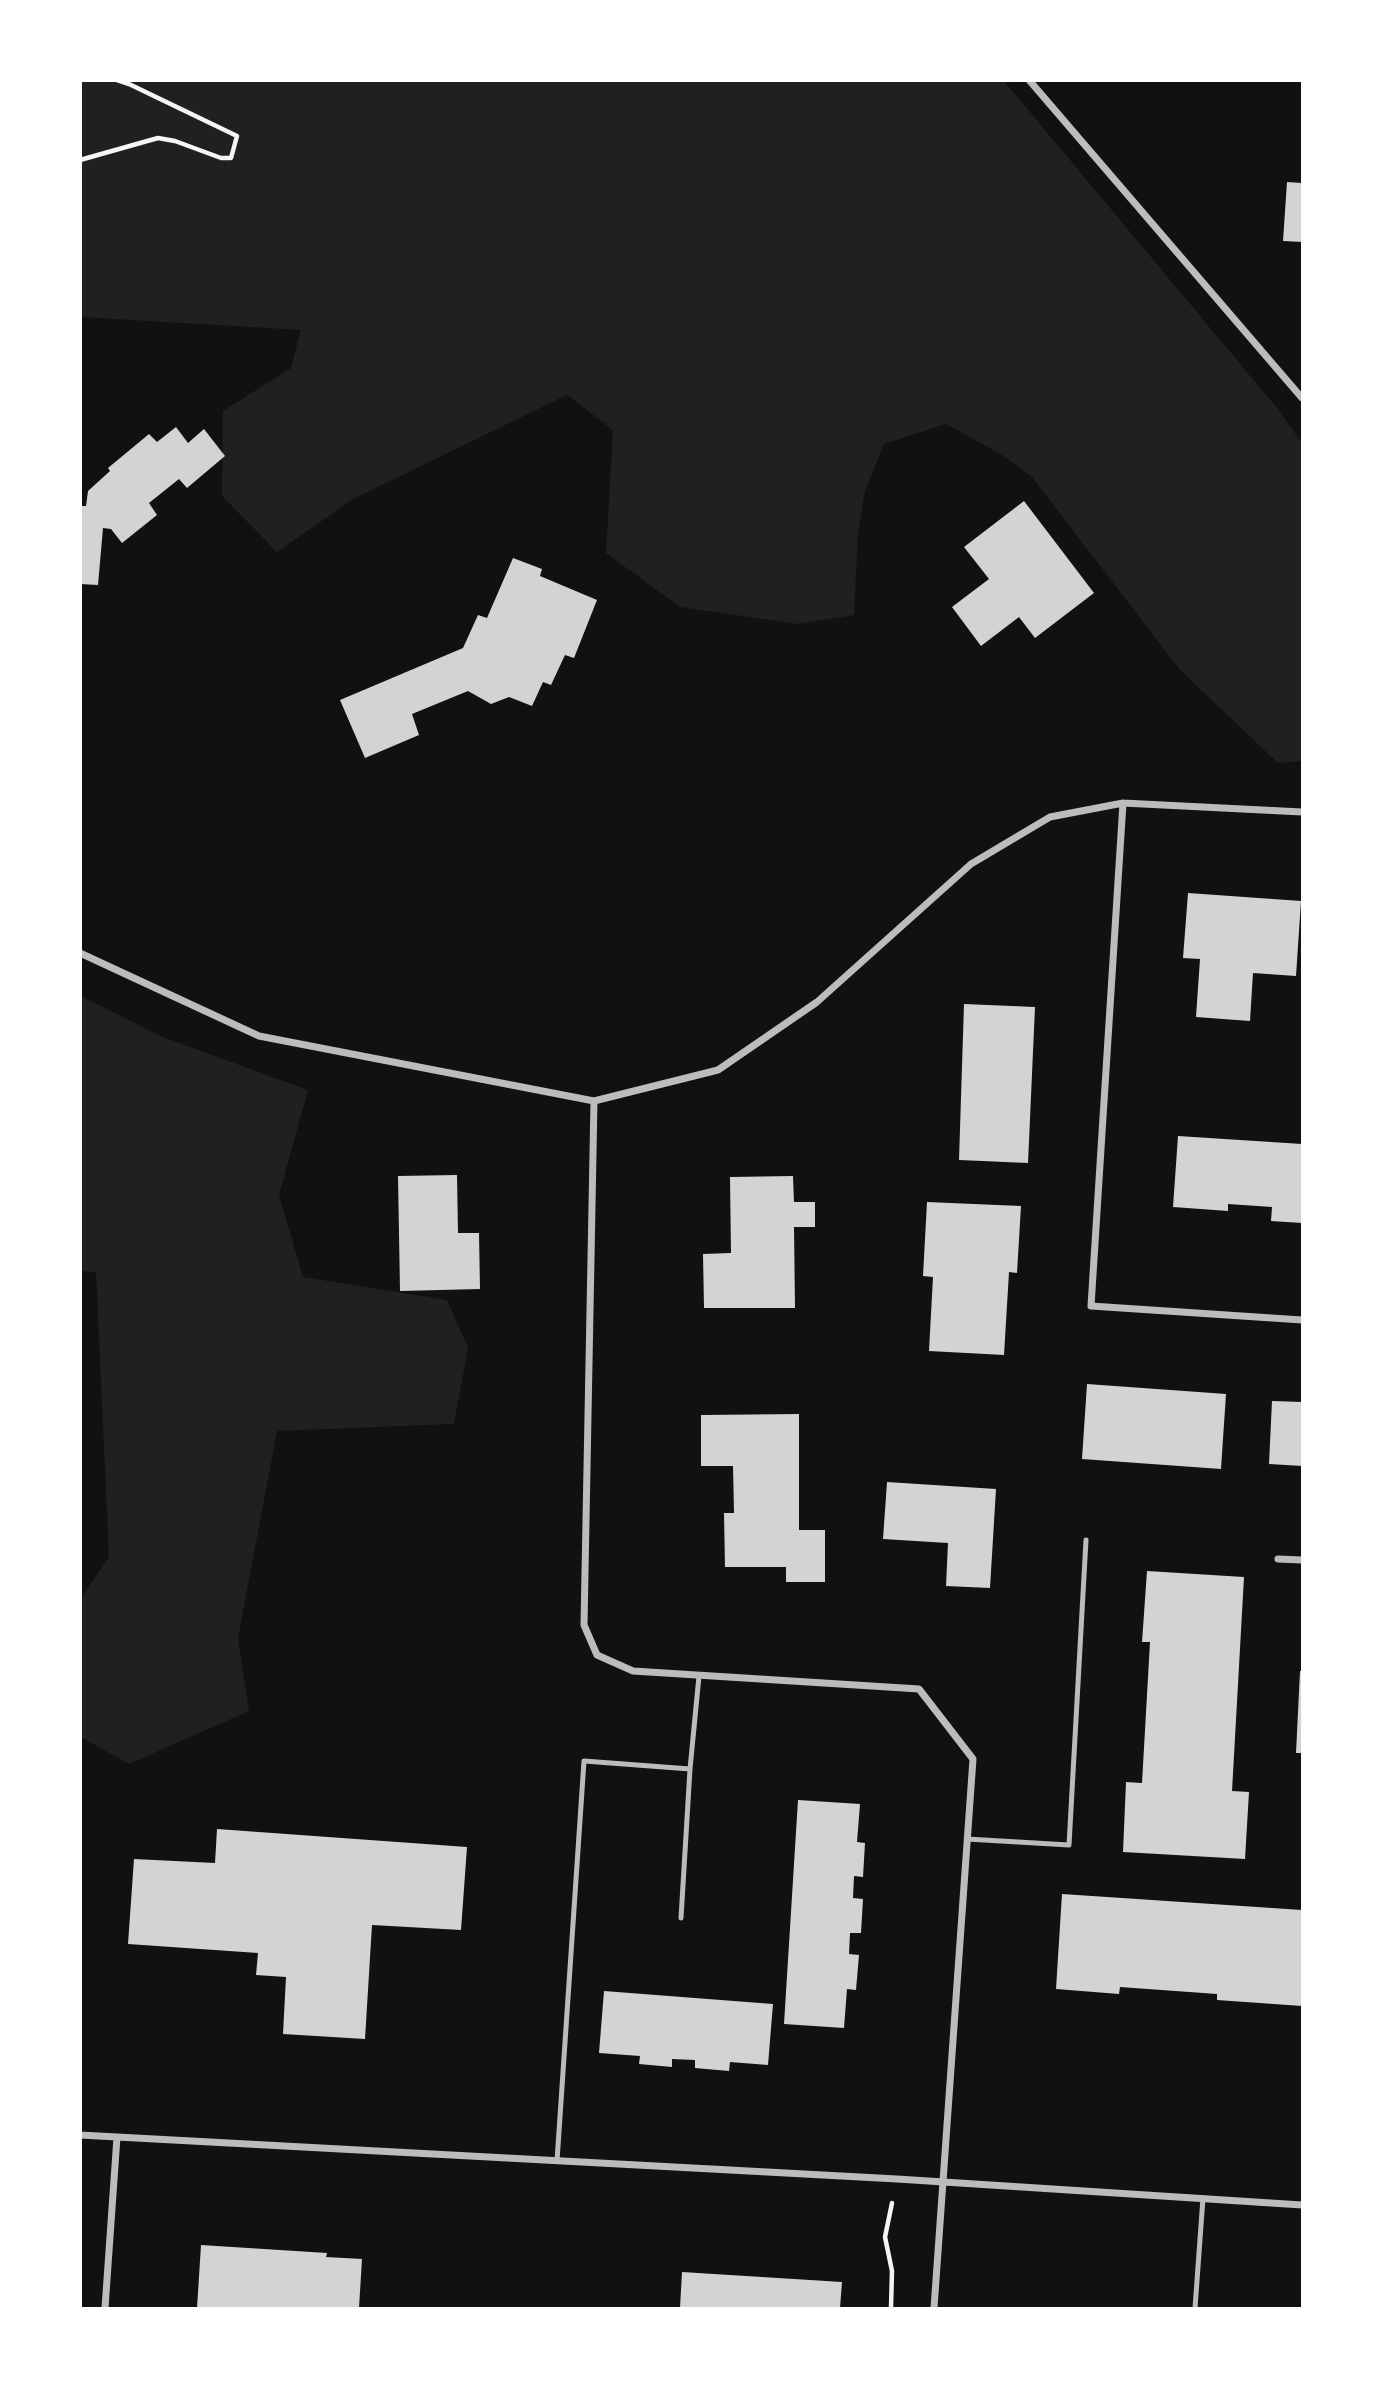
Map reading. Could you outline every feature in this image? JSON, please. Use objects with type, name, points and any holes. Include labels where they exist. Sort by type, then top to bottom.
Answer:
[{"type":"street","points":[[1029,80],[1303,398]]},
{"type":"street","points":[[80,953],[259,1036],[593,1101],[718,1070],[817,1002],[971,864],[1050,817],[1124,803],[1303,812]]},
{"type":"street","points":[[1124,803],[1091,1306],[1303,1320]]},
{"type":"street","points":[[593,1101],[584,1625],[597,1655],[633,1671],[919,1689],[972,1759],[934,2308]]},
{"type":"street","points":[[1278,1559],[1303,1560]]},
{"type":"street","points":[[80,2135],[944,2181],[1303,2205]]},
{"type":"street","points":[[105,2308],[117,2137]]},
{"type":"lane","points":[[967,1839],[1069,1845],[1086,1540]]},
{"type":"lane","points":[[681,1918],[699,1675]]},
{"type":"lane","points":[[557,2161],[584,1760],[690,1769]]},
{"type":"lane","points":[[1195,2308],[1203,2198]]},
{"type":"path","points":[[80,160],[158,138],[175,141],[221,158],[231,158],[237,136],[117,80]]},
{"type":"path","points":[[891,2308],[892,2271],[885,2237],[897,2179]]},
{"type":"shaded area","points":[[80,81],[1004,81],[1277,408],[1302,443],[1302,761],[1278,763],[1180,670],[1032,477],[999,453],[946,424],[884,444],[865,491],[858,533],[854,615],[797,624],[680,607],[606,553],[613,430],[567,395],[353,499],[277,552],[222,496],[223,411],[291,368],[301,330],[81,317]]},
{"type":"shaded area","points":[[81,996],[160,1036],[308,1090],[279,1195],[303,1277],[447,1300],[468,1348],[454,1424],[277,1431],[238,1638],[249,1711],[129,1764],[81,1737],[81,1598],[109,1557],[96,1272],[81,1271]]},
{"type":"building","points":[[1287,182],[1302,183],[1302,242],[1283,241]]},
{"type":"building","points":[[176,427],[188,443],[204,429],[225,456],[187,488],[179,479],[149,503],[157,515],[122,543],[111,529],[103,528],[98,585],[80,584],[80,506],[86,506],[88,491],[110,471],[108,468],[149,434],[157,442]]},
{"type":"building","points":[[1024,501],[1094,593],[1035,638],[1019,617],[981,646],[952,607],[989,579],[964,547]]},
{"type":"building","points":[[513,558],[542,569],[540,576],[597,600],[574,658],[565,655],[551,685],[543,682],[532,706],[509,697],[491,704],[468,691],[412,714],[419,735],[365,758],[340,700],[463,648],[478,615],[487,618]]},
{"type":"building","points":[[1188,893],[1301,901],[1296,976],[1253,973],[1250,1021],[1196,1017],[1200,959],[1183,958]]},
{"type":"building","points":[[964,1004],[1035,1007],[1028,1163],[959,1160]]},
{"type":"building","points":[[1178,1136],[1302,1144],[1302,1223],[1271,1221],[1272,1207],[1228,1204],[1228,1211],[1173,1207]]},
{"type":"building","points":[[457,1175],[458,1233],[479,1233],[480,1289],[400,1291],[398,1176]]},
{"type":"building","points":[[793,1176],[794,1202],[815,1202],[815,1227],[794,1227],[795,1308],[704,1308],[703,1254],[731,1253],[730,1177]]},
{"type":"building","points":[[927,1202],[1021,1206],[1017,1273],[1009,1272],[1004,1355],[929,1351],[933,1277],[923,1276]]},
{"type":"building","points":[[1087,1384],[1226,1394],[1221,1469],[1082,1459]]},
{"type":"building","points":[[1272,1401],[1302,1402],[1302,1466],[1269,1464]]},
{"type":"building","points":[[799,1414],[799,1530],[825,1530],[825,1582],[786,1582],[786,1567],[725,1567],[724,1513],[734,1513],[733,1466],[701,1466],[701,1415]]},
{"type":"building","points":[[887,1482],[996,1489],[990,1588],[946,1586],[948,1543],[883,1539]]},
{"type":"building","points":[[1147,1571],[1244,1577],[1232,1791],[1249,1792],[1245,1859],[1123,1852],[1126,1782],[1142,1783],[1150,1642],[1142,1642]]},
{"type":"building","points":[[1300,1671],[1302,1753],[1296,1753]]},
{"type":"building","points":[[798,1800],[860,1804],[857,1842],[865,1843],[863,1877],[854,1876],[853,1898],[863,1899],[861,1933],[850,1933],[849,1954],[859,1955],[856,1990],[847,1989],[844,2028],[784,2024]]},
{"type":"building","points":[[217,1829],[467,1847],[461,1930],[372,1925],[365,2039],[283,2034],[286,1977],[256,1975],[258,1953],[128,1944],[134,1859],[215,1863]]},
{"type":"building","points":[[1062,1894],[1302,1910],[1302,2006],[1217,2000],[1217,1994],[1120,1987],[1119,1994],[1056,1989]]},
{"type":"building","points":[[604,1991],[773,2004],[768,2065],[730,2062],[729,2071],[695,2068],[695,2060],[672,2059],[672,2067],[639,2064],[640,2056],[599,2053]]},
{"type":"building","points":[[201,2245],[327,2253],[326,2257],[362,2259],[359,2308],[197,2308]]},
{"type":"building","points":[[682,2272],[842,2282],[840,2308],[680,2308]]}]
